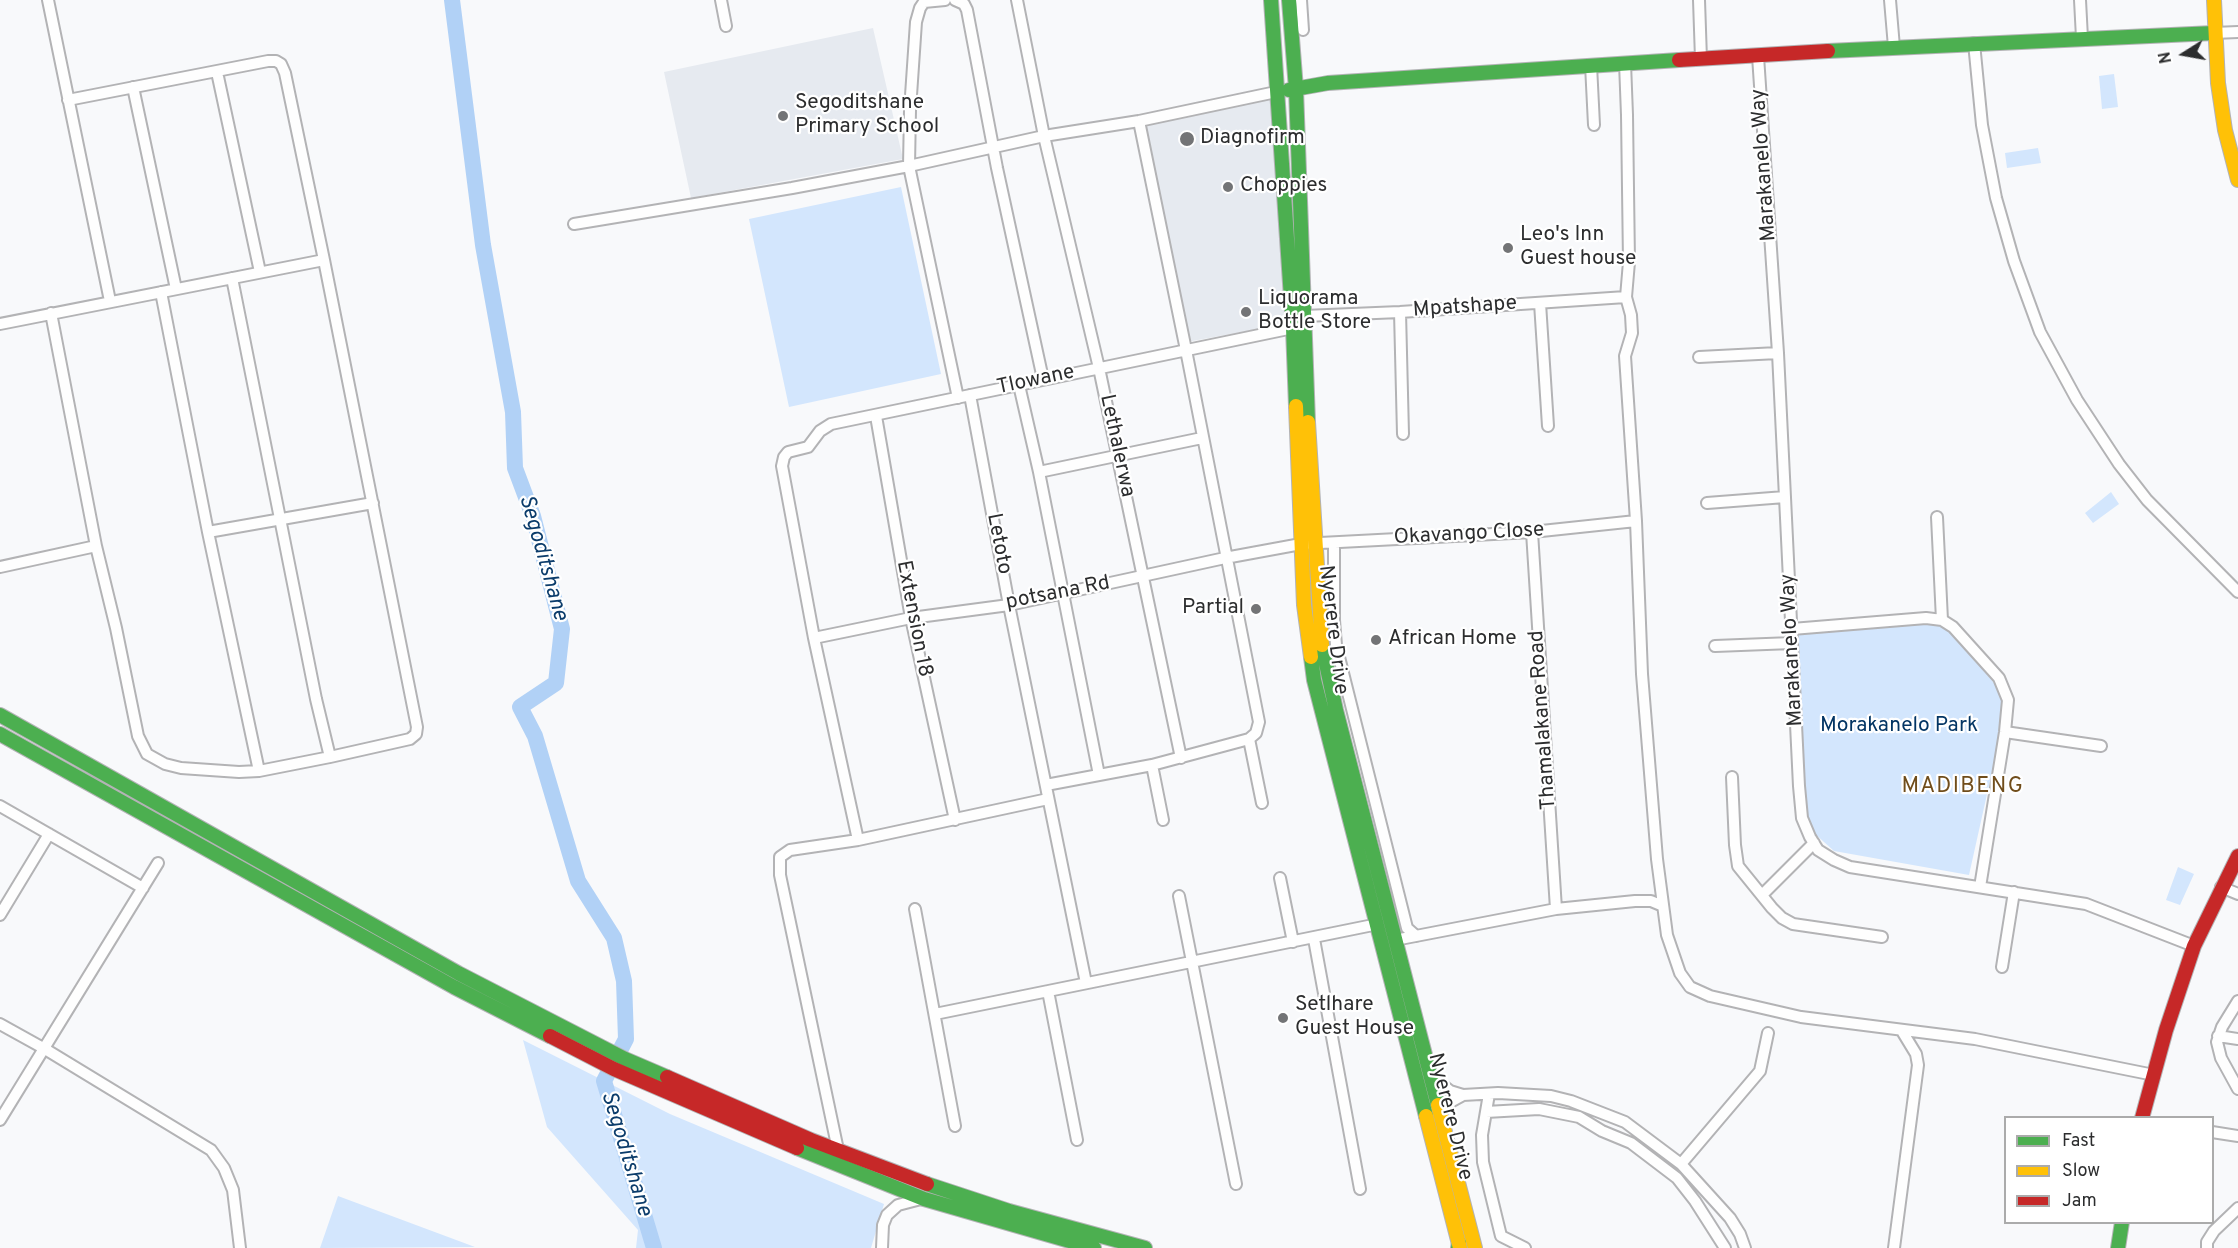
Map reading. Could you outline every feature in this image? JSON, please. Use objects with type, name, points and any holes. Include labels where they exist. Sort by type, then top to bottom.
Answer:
[{"type":"main road","name":"Nyerere Drive","points":[[1271,0],[1308,544],[1321,639],[1395,940],[1475,1248]]},
{"type":"main road","name":"Nyerere Drive","points":[[1289,0],[1296,88],[1304,316],[1308,544],[1306,627],[1314,680],[1459,1246]]},
{"type":"main road","points":[[2214,0],[2218,83],[2225,130],[2238,180]]},
{"type":"main road","points":[[1276,92],[1328,83],[1591,65],[1894,47],[2214,33]]},
{"type":"main road","points":[[0,715],[458,973],[614,1069],[808,1153],[924,1199],[1094,1248]]},
{"type":"main road","points":[[0,734],[444,981],[544,1026],[909,1178],[1009,1211],[1145,1248]]},
{"type":"main road","points":[[2143,1116],[2166,1030],[2194,946],[2238,856]]},
{"type":"main road","points":[[2118,1248],[2122,1224]]},
{"type":"street","points":[[48,0],[110,302]]},
{"type":"street","points":[[721,0],[726,26]]},
{"type":"street","points":[[945,0],[924,2],[916,22],[909,166],[958,398]]},
{"type":"street","points":[[955,0],[964,4],[967,10],[993,147],[1043,379]]},
{"type":"street","name":"Lethalerwa","points":[[1017,0],[1044,136],[1118,456],[1181,758]]},
{"type":"street","points":[[1301,0],[1303,30]]},
{"type":"street","points":[[1699,0],[1701,59]]},
{"type":"street","points":[[1890,0],[1894,47]]},
{"type":"street","points":[[2080,0],[2082,38]]},
{"type":"street","points":[[2214,33],[2238,32]]},
{"type":"street","points":[[1974,43],[1982,125],[1996,198],[2014,261],[2040,332],[2077,400],[2146,500],[2238,592]]},
{"type":"street","name":"Marakanelo Way","points":[[1758,56],[1778,353],[1802,818],[1814,843],[1818,850],[1850,867],[2086,904],[2194,946]]},
{"type":"street","points":[[51,313],[96,546],[138,736],[147,754],[165,764],[181,768],[259,771],[410,739],[416,734],[417,727],[373,503],[285,73],[281,64],[268,61],[68,100]]},
{"type":"street","points":[[1625,63],[1628,115],[1629,262],[1626,297],[1631,315],[1632,333],[1625,356],[1636,521],[1647,756],[1667,935],[1680,974],[1690,987],[1710,996],[1801,1017],[1975,1039],[2154,1075]]},
{"type":"street","points":[[1591,65],[1594,125]]},
{"type":"street","points":[[217,72],[260,272]]},
{"type":"street","points":[[134,87],[176,289]]},
{"type":"street","points":[[574,224],[792,188],[909,166],[1044,136],[1139,121],[1276,92]]},
{"type":"street","points":[[1046,785],[1152,765],[1249,739],[1256,733],[1259,722],[1139,121]]},
{"type":"street","points":[[0,324],[324,260]]},
{"type":"street","points":[[232,278],[316,699],[330,757]]},
{"type":"street","points":[[161,292],[207,532],[259,771]]},
{"type":"street","name":"Mpatshape","points":[[1304,316],[1626,297]]},
{"type":"street","points":[[1540,303],[1548,426]]},
{"type":"street","points":[[1400,312],[1403,434]]},
{"type":"street","name":"Tlowane","points":[[814,638],[782,466],[788,452],[808,447],[825,427],[1043,379],[1293,328]]},
{"type":"street","points":[[1699,357],[1778,353]]},
{"type":"street","points":[[1019,385],[1039,471],[1099,775]]},
{"type":"street","name":"Letoto","points":[[970,395],[1086,983]]},
{"type":"street","name":"Extension 18","points":[[876,416],[911,618],[955,820]]},
{"type":"street","points":[[1039,471],[1202,438]]},
{"type":"street","points":[[1707,503],[1785,497]]},
{"type":"street","points":[[207,532],[373,503]]},
{"type":"street","points":[[1937,517],[1942,620]]},
{"type":"street","name":"Okavango Close","points":[[1308,544],[1532,532],[1636,521]]},
{"type":"street","name":"Thamalakane Road","points":[[1532,532],[1556,909]]},
{"type":"street","points":[[1334,543],[1336,645],[1407,928],[1416,936]]},
{"type":"street","name":"potsana Rd","points":[[814,638],[911,618],[1010,604],[1225,558],[1308,544]]},
{"type":"street","points":[[0,567],[96,546]]},
{"type":"street","points":[[1792,630],[1926,618],[1942,620],[1953,627],[1999,678],[2008,700],[1980,888]]},
{"type":"street","points":[[814,638],[858,840]]},
{"type":"street","points":[[1715,646],[1792,643]]},
{"type":"street","points":[[2005,732],[2101,746]]},
{"type":"street","points":[[1249,739],[1262,803]]},
{"type":"street","points":[[1152,765],[1163,820]]},
{"type":"street","points":[[1732,777],[1738,866],[1777,913],[1793,924],[1882,937]]},
{"type":"street","points":[[838,1150],[778,863],[780,857],[790,850],[858,840],[1048,799]]},
{"type":"street","points":[[0,806],[143,888]]},
{"type":"street","points":[[0,915],[49,834]]},
{"type":"street","points":[[1762,895],[1814,843]]},
{"type":"street","points":[[1,1116],[45,1049],[158,863]]},
{"type":"street","points":[[1280,878],[1293,942]]},
{"type":"street","points":[[2222,887],[2238,894]]},
{"type":"street","points":[[2002,968],[2014,892]]},
{"type":"street","points":[[1179,897],[1236,1184]]},
{"type":"street","points":[[1395,940],[1556,909],[1635,901],[1651,901],[1663,906]]},
{"type":"street","points":[[915,909],[955,1126]]},
{"type":"street","points":[[935,1014],[1314,939],[1378,924]]},
{"type":"street","points":[[1314,939],[1359,1189]]},
{"type":"street","points":[[1048,990],[1077,1140]]},
{"type":"street","points":[[2238,1002],[2218,1036],[2218,1051],[2238,1089]]},
{"type":"street","points":[[0,1024],[211,1150],[224,1168],[233,1190],[240,1248]]},
{"type":"street","points":[[1894,1248],[1918,1065],[1916,1054],[1902,1031]]},
{"type":"street","points":[[1681,1164],[1760,1071],[1768,1033]]},
{"type":"street","points":[[2218,1036],[2238,1039]]},
{"type":"street","points":[[1430,1075],[1450,1091],[1463,1095],[1551,1096],[1571,1101],[1625,1122],[1681,1164],[1730,1218],[1744,1248]]},
{"type":"street","points":[[1489,1094],[1482,1135],[1483,1162],[1501,1236],[1525,1248]]},
{"type":"street","points":[[1440,1114],[1452,1101],[1463,1095]]},
{"type":"street","points":[[1486,1112],[1539,1108],[1579,1117],[1602,1131],[1631,1143],[1677,1178],[1695,1201],[1725,1248]]},
{"type":"street","points":[[2214,1132],[2238,1136]]},
{"type":"street","points":[[882,1248],[883,1224],[892,1209],[903,1203],[924,1199]]},
{"type":"street","points":[[2207,1248],[2207,1242],[2214,1231],[2238,1208]]},
{"type":"shaded area","name":"Segoditshane Primary School","points":[[873,28],[903,159],[691,198],[664,72]]},
{"type":"shaded area","points":[[1279,94],[1291,323],[1187,342],[1143,116]]},
{"type":"green space","points":[[2114,74],[2118,107],[2102,109],[2099,76]]},
{"type":"green space","points":[[2038,148],[2041,163],[2007,168],[2005,153]]},
{"type":"green space","points":[[901,187],[941,374],[789,407],[749,219]]},
{"type":"green space","points":[[2111,492],[2119,504],[2093,523],[2085,513]]},
{"type":"green space","name":"Morakanelo Park","points":[[1942,620],[2008,700],[1969,875],[1834,851],[1814,833],[1802,818],[1792,630]]},
{"type":"green space","points":[[2178,867],[2194,874],[2180,905],[2166,900]]},
{"type":"green space","points":[[523,1040],[670,1114],[884,1204],[871,1248],[636,1248],[638,1230],[547,1127]]},
{"type":"green space","points":[[338,1196],[475,1247],[320,1248]]},
{"type":"waterway","name":"Segoditshane","points":[[452,0],[483,245],[513,412],[515,468],[533,516],[562,629],[556,683],[520,707],[535,736],[578,881],[614,938],[624,981],[626,1039],[604,1081],[654,1248]]},
{"type":"traffic: fast","points":[[1271,0],[1296,406]]},
{"type":"traffic: fast","points":[[1289,0],[1296,89],[1308,422]]},
{"type":"traffic: fast","points":[[1828,51],[2214,33]]},
{"type":"traffic: fast","points":[[1289,90],[1328,83],[1679,60]]},
{"type":"traffic: fast","points":[[1322,645],[1336,710],[1438,1105]]},
{"type":"traffic: fast","points":[[1311,657],[1314,680],[1426,1116]]},
{"type":"traffic: fast","points":[[0,715],[458,973],[625,1059],[667,1077]]},
{"type":"traffic: fast","points":[[0,734],[454,987],[550,1036]]},
{"type":"traffic: fast","points":[[797,1148],[924,1199],[1094,1248]]},
{"type":"traffic: fast","points":[[927,1184],[1009,1211],[1145,1248]]},
{"type":"traffic: fast","points":[[2118,1248],[2122,1224]]},
{"type":"traffic: fast","points":[[1458,1248],[1459,1243]]},
{"type":"traffic: slow","points":[[2214,0],[2218,83],[2225,130],[2238,180]]},
{"type":"traffic: slow","points":[[1296,406],[1304,605],[1311,657]]},
{"type":"traffic: slow","points":[[1308,422],[1322,645]]},
{"type":"traffic: slow","points":[[1438,1105],[1475,1248]]},
{"type":"traffic: slow","points":[[1426,1116],[1460,1248]]},
{"type":"traffic: jam","points":[[1679,60],[1828,51]]},
{"type":"traffic: jam","points":[[2143,1116],[2166,1030],[2194,946],[2238,856]]},
{"type":"traffic: jam","points":[[550,1036],[614,1069],[797,1148]]},
{"type":"traffic: jam","points":[[667,1077],[811,1140],[927,1184]]},
{"type":"place","name":"Segoditshane Primary School","points":[[783,116]]},
{"type":"place","name":"Diagnofirm","points":[[1187,139]]},
{"type":"place","name":"Choppies","points":[[1228,187]]},
{"type":"place","name":"Leo's Inn Guest house","points":[[1508,248]]},
{"type":"place","name":"Liquorama Bottle Store","points":[[1246,312]]},
{"type":"place","name":"Partial","points":[[1256,609]]},
{"type":"place","name":"African Home","points":[[1376,640]]},
{"type":"place","name":"Setlhare Guest House","points":[[1283,1018]]},
{"type":"district","name":"MADIBENG","points":[[1963,788]]}]
